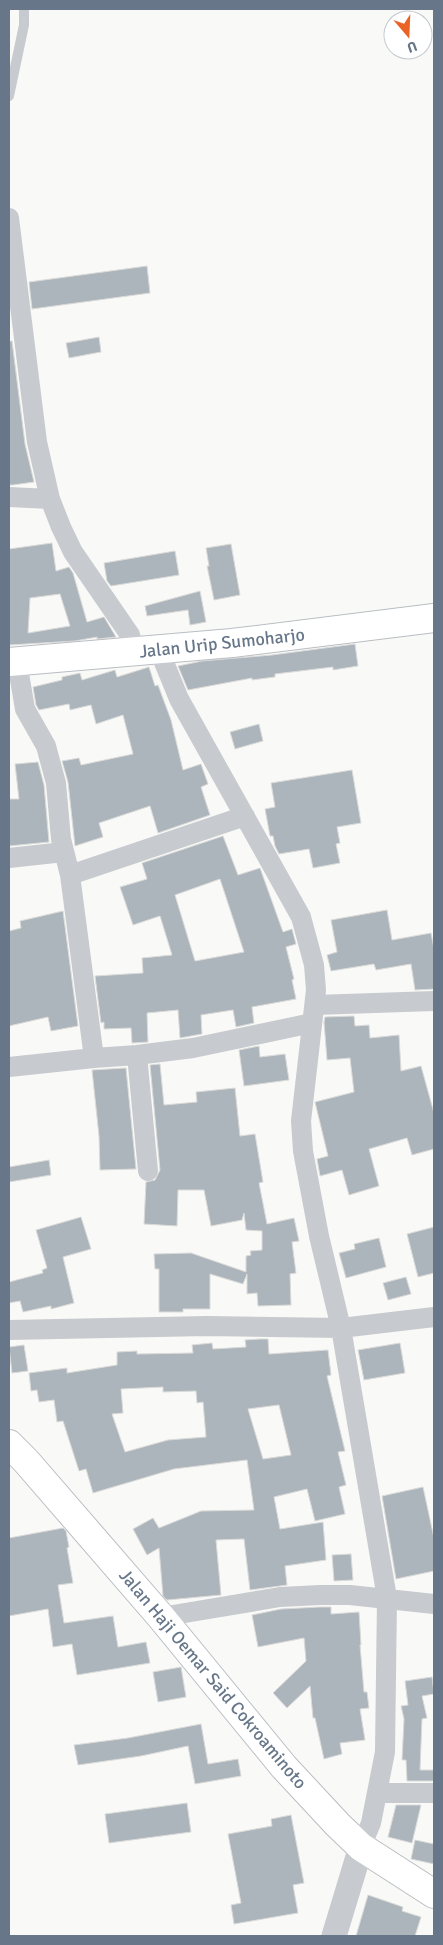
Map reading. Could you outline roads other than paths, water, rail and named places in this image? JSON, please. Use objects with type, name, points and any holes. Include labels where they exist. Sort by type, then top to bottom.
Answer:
[{"type":"main road","name":"Jalan Urip Sumoharjo","points":[[13,662],[242,642],[434,618]]},
{"type":"main road","name":"Jalan Haji Oemar Said Cokroaminoto","points":[[9,1444],[26,1461],[161,1617],[284,1767],[361,1847],[434,1894]]},
{"type":"street","points":[[9,218],[38,442],[50,499],[60,527],[73,552],[130,635],[147,651],[180,699],[300,917],[314,965],[316,990],[301,1121],[303,1151],[319,1236],[341,1328],[387,1598],[386,1752],[371,1823],[361,1847],[334,1936]]},
{"type":"street","points":[[9,497],[50,499]]},
{"type":"street","points":[[13,662],[25,709],[46,746],[54,774],[64,852],[70,875],[94,1058]]},
{"type":"street","points":[[70,875],[245,816]]},
{"type":"street","points":[[9,858],[64,852]]},
{"type":"street","points":[[9,1067],[193,1048],[313,1014],[434,1000]]},
{"type":"street","points":[[137,1055],[148,1171]]},
{"type":"street","points":[[9,1330],[207,1326],[341,1328],[434,1317]]},
{"type":"street","points":[[161,1617],[280,1597],[350,1595],[434,1604]]},
{"type":"street","points":[[377,1793],[434,1793]]},
{"type":"lane","points":[[9,96],[22,33],[24,9]]}]
